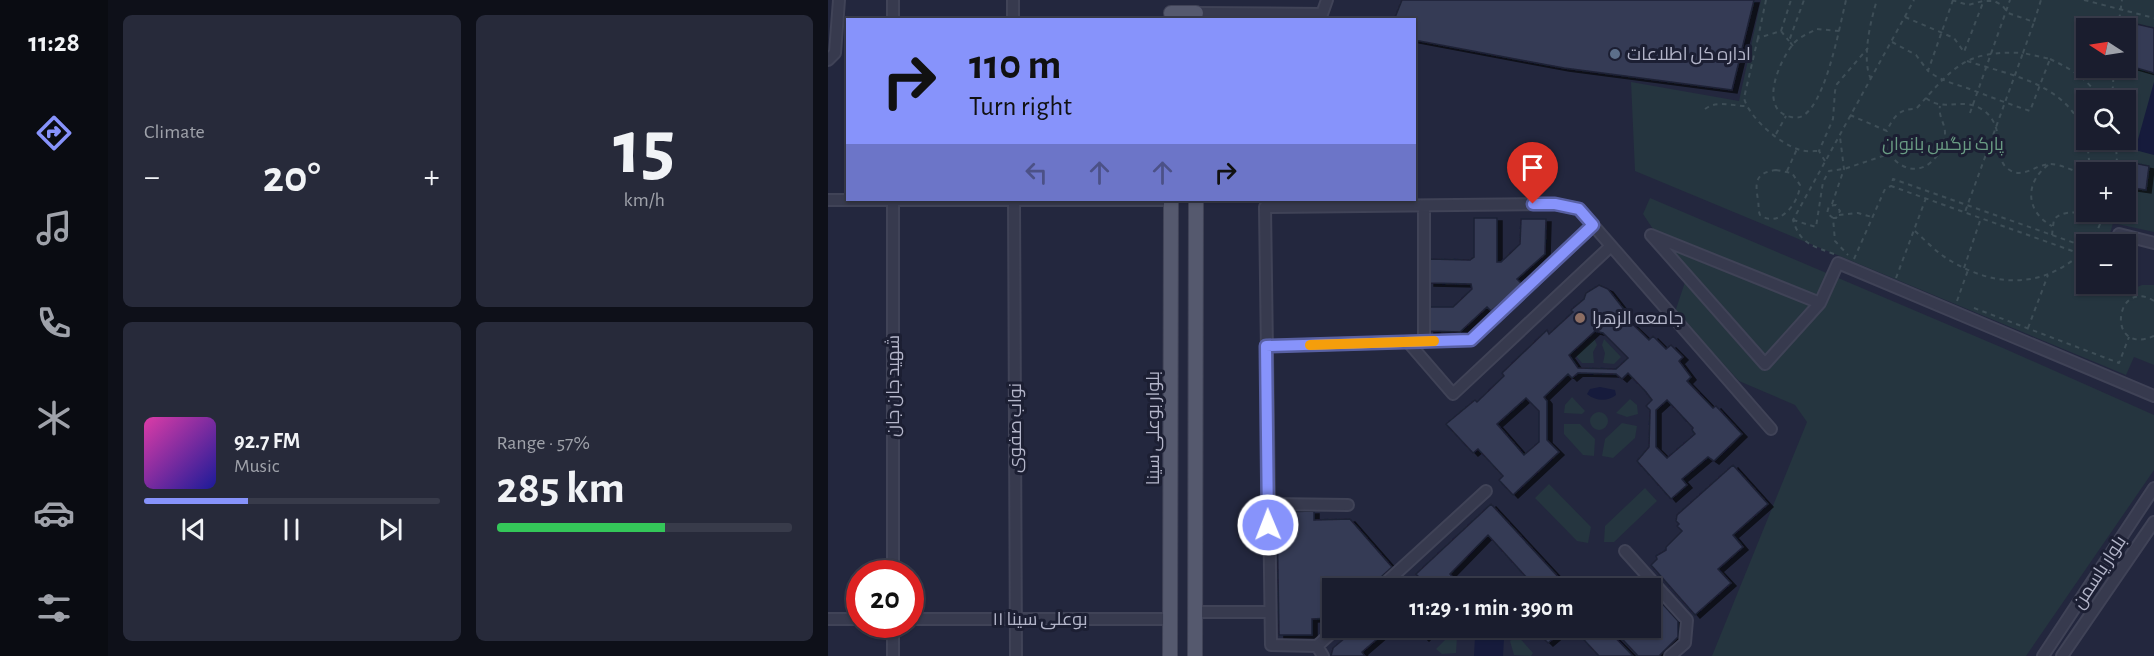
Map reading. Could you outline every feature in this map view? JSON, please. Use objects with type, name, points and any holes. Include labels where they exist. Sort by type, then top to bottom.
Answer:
[{"type":"main road","points":[[1170,11],[1199,13]]},
{"type":"main road","name":"بلوار بوعلی سینا","points":[[1170,656],[1171,201]]},
{"type":"main road","points":[[1195,656],[1196,201]]},
{"type":"street","points":[[828,60],[835,53],[839,0]]},
{"type":"street","points":[[893,0],[893,18]]},
{"type":"street","points":[[1013,0],[1013,18]]},
{"type":"street","points":[[1199,13],[1261,16],[1322,14],[1327,0]]},
{"type":"street","points":[[828,200],[846,200]]},
{"type":"street","name":"شهید جان جان","points":[[893,201],[893,560]]},
{"type":"street","name":"نواب صفوی","points":[[1014,201],[1016,656]]},
{"type":"street","points":[[1330,638],[1320,651],[1271,645],[1265,207],[1555,204],[1579,209],[1771,429]]},
{"type":"street","points":[[1424,206],[1424,342]]},
{"type":"street","points":[[1266,346],[1471,340],[1593,225]]},
{"type":"street","points":[[1820,303],[1652,235],[1765,364],[1820,303],[1838,263],[2154,396]]},
{"type":"street","points":[[2136,238],[2154,243]]},
{"type":"street","points":[[1408,342],[1453,394],[1611,246]]},
{"type":"street","name":"بلوار یاسمن","points":[[2043,656],[2154,488]]},
{"type":"street","points":[[1391,578],[1486,491]]},
{"type":"street","points":[[1268,504],[1348,505]]},
{"type":"street","name":"بلوار یاسمن","points":[[2062,656],[2154,522]]},
{"type":"street","points":[[1625,551],[1687,620],[1685,643],[1670,656]]},
{"type":"street","points":[[1195,612],[1270,612]]},
{"type":"street","points":[[828,619],[846,619]]},
{"type":"street","name":"بوعلی سینا ۱۱","points":[[924,619],[1170,619]]},
{"type":"street","points":[[893,638],[893,656]]},
{"type":"path","points":[[1766,0],[1744,98],[1746,106],[1751,115],[1776,136],[1797,149],[1819,151]]},
{"type":"path","points":[[1781,31],[1791,0]]},
{"type":"path","points":[[1789,41],[1804,0]]},
{"type":"path","points":[[1839,31],[1817,29],[1805,34],[1793,46],[1775,80],[1773,93],[1776,106],[1786,116],[1797,118],[1806,114],[1814,103],[1839,31],[1846,0]]},
{"type":"path","points":[[1871,78],[1868,73],[1868,48],[1871,20],[1877,0]]},
{"type":"path","points":[[1835,255],[1808,244],[1796,232],[1793,220],[1804,196],[1840,137],[1914,0]]},
{"type":"path","points":[[1928,71],[1952,0],[1968,5],[1984,0],[1994,2],[2034,22]]},
{"type":"path","points":[[1964,52],[1984,0]]},
{"type":"path","points":[[1970,113],[2010,0]]},
{"type":"path","points":[[1965,212],[2041,0]]},
{"type":"path","points":[[2084,0],[2154,18]]},
{"type":"path","points":[[2120,18],[2122,0]]},
{"type":"path","points":[[1905,17],[1954,38],[1964,52],[1966,62]]},
{"type":"path","points":[[1758,38],[1781,31]]},
{"type":"path","points":[[1781,31],[1793,46]]},
{"type":"path","points":[[1891,42],[1916,55],[1928,71],[1942,79],[2030,111],[2050,59]]},
{"type":"path","points":[[1819,151],[1833,119],[1837,84],[1868,48]]},
{"type":"path","points":[[1850,116],[1887,131],[1892,119],[1909,108],[1916,109],[1942,79],[1966,62],[1992,53],[2023,53],[2050,59],[2075,71],[2094,90]]},
{"type":"path","points":[[1966,62],[2040,86],[2056,94],[2076,116]]},
{"type":"path","points":[[1926,98],[1940,106],[1962,102],[1984,111],[1996,127],[1999,135],[2001,161],[2007,169],[2017,173],[2027,173],[2049,165],[2076,172]]},
{"type":"path","points":[[1705,109],[1718,103],[1746,106]]},
{"type":"path","points":[[1793,220],[1816,227],[1824,182],[1829,171],[1844,170],[1889,154],[1903,166],[1915,168],[1926,166],[1935,160],[1942,148],[1945,133],[1938,113],[1940,106]]},
{"type":"path","points":[[1776,136],[1786,116]]},
{"type":"path","points":[[1827,210],[1832,205],[1844,170],[1840,137]]},
{"type":"path","points":[[1786,172],[1797,149]]},
{"type":"path","points":[[1819,151],[1825,160]]},
{"type":"path","points":[[2049,165],[2041,170],[2036,178],[2031,196],[2037,214],[2052,226]]},
{"type":"path","points":[[1776,170],[1792,174],[1797,178],[1800,194],[1781,219],[1773,220],[1760,215],[1755,187],[1758,178],[1766,171],[1776,170]]},
{"type":"path","points":[[1891,186],[1893,179],[2076,243]]},
{"type":"path","points":[[1833,218],[1835,241],[1853,262],[1885,189],[1891,186],[2076,252]]},
{"type":"path","points":[[1800,194],[1804,196]]},
{"type":"path","points":[[1896,278],[1926,198]]},
{"type":"path","points":[[1832,205],[1839,207],[1839,215]]},
{"type":"path","points":[[1819,208],[1827,210]]},
{"type":"path","points":[[1827,210],[1829,217],[1833,218]]},
{"type":"path","points":[[2052,235],[2054,219],[2067,212],[2076,212]]},
{"type":"path","points":[[1833,218],[1858,213],[1873,217]]},
{"type":"path","points":[[1964,268],[1981,218]]},
{"type":"path","points":[[1915,231],[1949,260],[1968,270],[2003,281],[2030,280],[2048,275],[2076,258]]},
{"type":"path","points":[[1957,301],[1968,270]]},
{"type":"path","points":[[2028,328],[2048,275]]},
{"type":"path","points":[[2154,301],[2147,297],[2135,297],[2125,304],[2120,315],[2121,327],[2129,337],[2141,340],[2154,336]]},
{"type":"path","points":[[1967,305],[2120,363],[2129,337]]},
{"type":"green space","name":"پارک نرگس بانوان","points":[[1761,0],[2154,0],[2154,232],[2113,223],[2110,234],[2076,234],[2076,294],[2136,294],[2136,287],[2154,285],[2154,365],[2134,357],[2126,375],[1635,171],[1631,82],[1739,101]]},
{"type":"green space","points":[[1650,198],[2003,348],[2154,415],[2154,470],[2026,656],[1712,656],[1807,422],[1795,405],[1739,381],[1675,312],[1686,279],[1643,214]]},
{"type":"green space","points":[[1594,338],[1597,345],[1593,352],[1594,363],[1582,363],[1576,356]]},
{"type":"green space","points":[[1604,339],[1621,357],[1614,364],[1603,363]]},
{"type":"green space","points":[[1572,397],[1585,411],[1582,414],[1564,413],[1565,405]]},
{"type":"green space","points":[[1630,399],[1637,405],[1638,414],[1627,417],[1616,413]]},
{"type":"green space","points":[[1599,412],[1605,415],[1608,421],[1605,427],[1599,430],[1593,427],[1590,421],[1593,415]]},
{"type":"green space","points":[[1622,423],[1637,426],[1635,438],[1613,458],[1602,456],[1605,439]]},
{"type":"green space","points":[[1564,424],[1580,424],[1595,439],[1594,456],[1583,455],[1564,434]]},
{"type":"green space","points":[[1549,484],[1591,527],[1588,543],[1577,541],[1535,498]]},
{"type":"green space","points":[[1645,488],[1657,501],[1614,542],[1604,542],[1605,526]]},
{"type":"green space","points":[[1447,638],[1457,638],[1456,653],[1442,654],[1436,649]]},
{"type":"green space","points":[[1514,638],[1520,638],[1533,653],[1531,656],[1514,655],[1510,641]]},
{"type":"water","points":[[2154,82],[2154,155],[2135,150]]},
{"type":"water","points":[[1600,387],[1615,390],[1616,395],[1602,400],[1587,394],[1590,389]]},
{"type":"water","points":[[1475,638],[1504,638],[1503,656],[1474,656]]},
{"type":"building","name":"اداره کل اطلاعات","points":[[1402,0],[1754,0],[1732,90],[1564,68],[1416,40],[1416,18],[1395,18]]},
{"type":"building","points":[[2136,24],[2154,28],[2154,73],[2136,68]]},
{"type":"building","points":[[2136,164],[2149,166],[2146,190],[2136,188]]},
{"type":"building","points":[[1474,218],[1497,218],[1497,262],[1501,262],[1520,244],[1521,219],[1546,219],[1545,254],[1517,279],[1522,284],[1491,311],[1487,307],[1460,332],[1429,331],[1429,307],[1453,307],[1472,289],[1471,284],[1429,283],[1430,259],[1470,260],[1474,257]]},
{"type":"building","points":[[1599,285],[1608,289],[1626,312],[1623,315],[1649,340],[1653,336],[1666,349],[1671,345],[1683,357],[1679,361],[1691,377],[1687,381],[1713,408],[1716,406],[1742,434],[1714,461],[1708,457],[1682,479],[1687,485],[1671,499],[1637,461],[1649,447],[1650,410],[1646,406],[1652,400],[1628,373],[1622,379],[1616,374],[1578,373],[1572,378],[1568,374],[1544,397],[1547,401],[1547,440],[1559,452],[1513,495],[1499,480],[1503,476],[1478,449],[1473,453],[1446,424],[1475,400],[1477,402],[1504,376],[1502,373],[1547,330],[1549,334],[1573,312],[1571,310],[1584,299],[1586,293]],"holes":[[[1595,331],[1603,333],[1628,358],[1616,369],[1578,368],[1569,355]],[[1526,398],[1539,411],[1539,442],[1524,455],[1497,424]],[[1667,400],[1693,428],[1695,434],[1667,458],[1656,447],[1656,410]]]},
{"type":"building","points":[[1733,465],[1768,504],[1733,535],[1743,547],[1718,569],[1731,583],[1695,615],[1651,565],[1657,559],[1656,556],[1666,550],[1666,547],[1682,531],[1677,526],[1679,524],[1676,521],[1677,515]]},
{"type":"building","points":[[1491,504],[1559,578],[1527,578],[1488,535],[1450,574],[1453,578],[1420,578],[1416,574]]},
{"type":"building","points":[[1314,511],[1314,520],[1350,519],[1392,567],[1380,578],[1322,578],[1322,618],[1312,619],[1312,635],[1279,635],[1277,512]]},
{"type":"building","points":[[1661,602],[1678,621],[1678,637],[1659,656],[1638,656],[1621,638],[1661,638]]},
{"type":"building","points":[[1345,638],[1378,638],[1362,652],[1365,656],[1331,656],[1333,648]]},
{"type":"building","points":[[1543,638],[1554,638],[1548,643]]},
{"type":"building","points":[[1582,638],[1616,638],[1633,656],[1599,656]]},
{"type":"slow traffic","points":[[1310,345],[1434,341]]},
{"type":"place","name":"اداره کل اطلاعات","points":[[1615,54]]},
{"type":"place","name":"جامعه الزهرا","points":[[1580,318]]},
{"type":"route","points":[[1268,525],[1266,346],[1471,340],[1593,225],[1579,209],[1555,204],[1533,204]]}]
